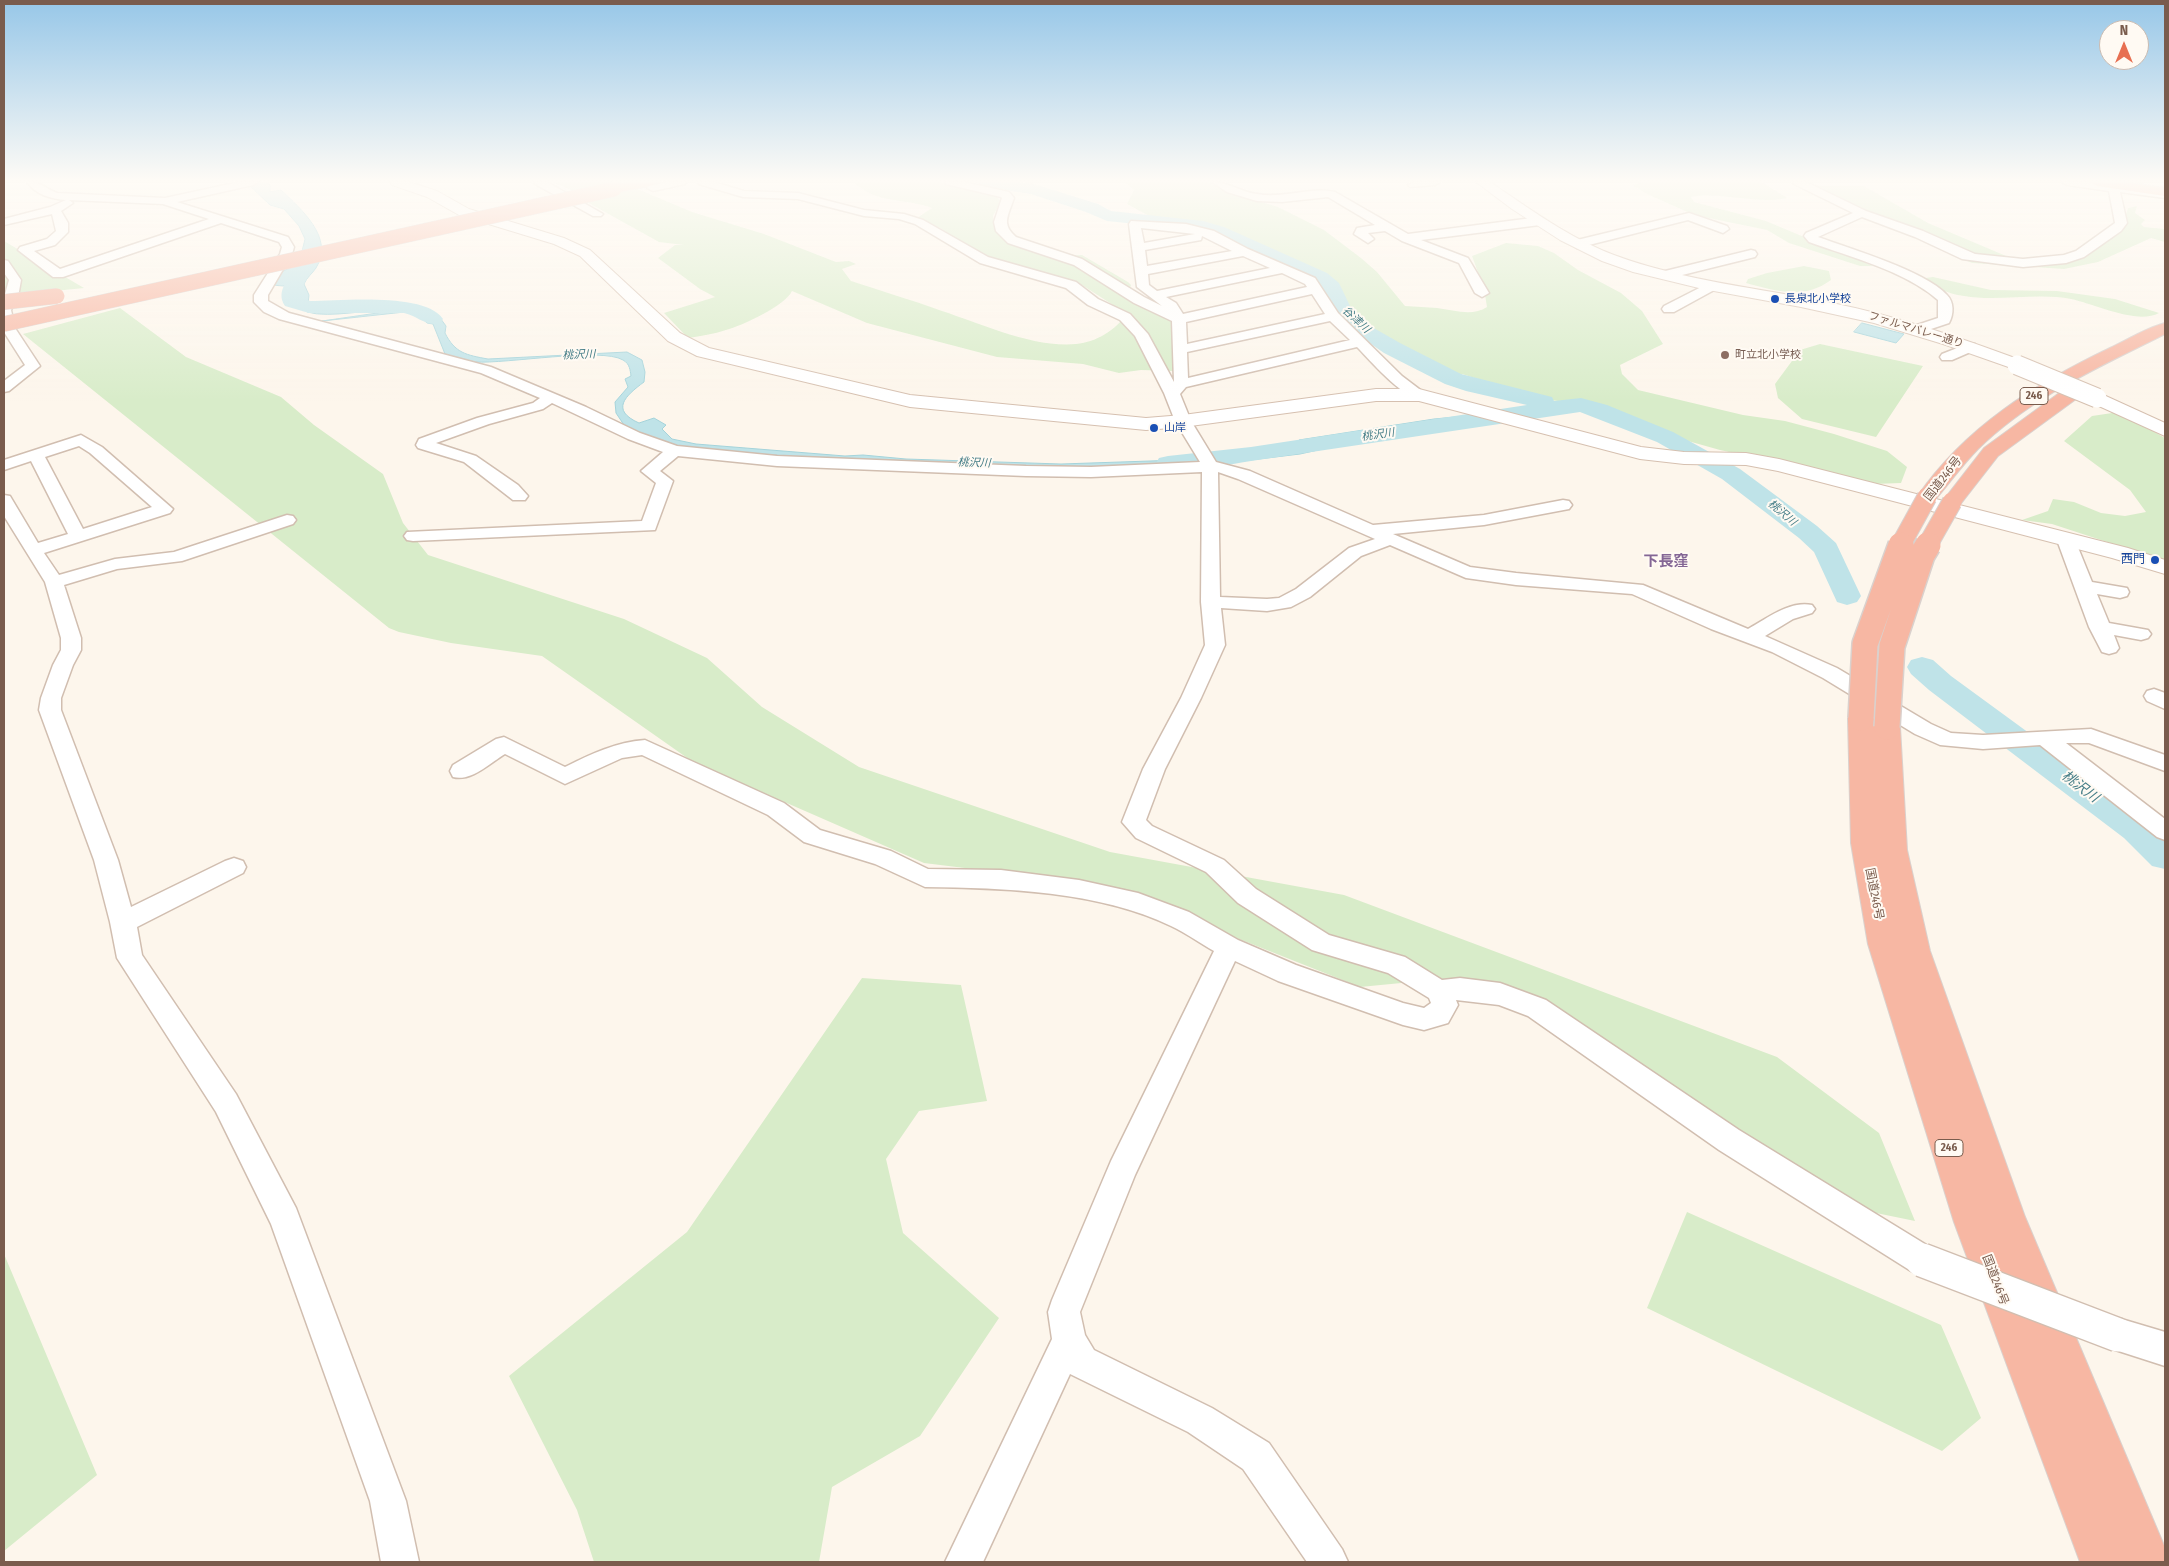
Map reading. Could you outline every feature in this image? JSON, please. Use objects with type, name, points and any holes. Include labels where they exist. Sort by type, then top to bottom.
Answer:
[{"type":"highway","points":[[4,313],[279,255]]},
{"type":"highway","points":[[4,337],[241,272],[315,255]]},
{"type":"highway","points":[[4,313],[241,272]]},
{"type":"highway","name":"国道246号","points":[[2148,1562],[2006,1217],[1914,950],[1892,850],[1865,644],[1901,544],[1928,497],[1971,444],[2019,406],[2072,373],[2165,328]]},
{"type":"highway","name":"国道246号","points":[[2103,1562],[1973,1222],[1884,944],[1864,843],[1874,723],[1892,646],[1922,555],[1952,502],[1991,452],[2041,414],[2089,382],[2165,344]]},
{"type":"street","points":[[31,255],[58,274],[114,255]]},
{"type":"street","points":[[285,255],[261,295],[261,302],[269,309],[284,316],[486,370],[551,397],[634,436],[675,451],[787,461],[1026,472],[1091,472],[1206,458]]},
{"type":"street","points":[[332,259],[349,255]]},
{"type":"street","points":[[587,255],[674,337],[703,352],[910,401],[1146,424],[1183,421],[1376,395],[1419,395],[1640,453],[1684,458],[1746,459],[1779,465],[2165,567]]},
{"type":"street","points":[[976,255],[984,260],[1071,285],[1093,302],[1125,317],[1142,334],[1177,389]]},
{"type":"street","points":[[1057,255],[1078,262],[1139,300],[1179,319],[1316,289]]},
{"type":"street","points":[[1139,255],[1143,287],[1172,306],[1179,319],[1177,389],[1183,421],[1206,458],[1220,467],[1244,475],[1466,572],[1516,579],[1636,588],[1779,648],[1830,673],[1931,733],[1948,740],[1983,742],[2091,736],[2165,763]]},
{"type":"street","points":[[1141,271],[1227,255]]},
{"type":"street","points":[[1251,255],[1310,281],[1333,316],[1397,379],[1419,395]]},
{"type":"street","points":[[1449,255],[1464,261],[1482,294]]},
{"type":"street","name":"ファルマバレー通り","points":[[1605,255],[1666,275],[1711,286],[1833,308],[1919,329],[2017,365],[2097,398],[2165,430]]},
{"type":"street","points":[[1666,275],[1747,255]]},
{"type":"street","points":[[1827,255],[1905,280],[1914,280]]},
{"type":"street","points":[[1853,255],[1928,285],[1944,299],[1947,311],[1944,320],[1919,329]]},
{"type":"street","points":[[1964,255],[2001,261],[2044,262],[2066,259],[2077,255]]},
{"type":"street","points":[[4,264],[14,280],[14,288],[4,313],[8,328],[33,366],[4,388]]},
{"type":"street","points":[[1154,295],[1285,269]]},
{"type":"street","points":[[1669,308],[1711,286]]},
{"type":"street","points":[[1179,350],[1333,316]]},
{"type":"street","points":[[1177,389],[1361,342]]},
{"type":"street","points":[[1947,357],[1970,347]]},
{"type":"street","points":[[519,496],[470,459],[424,444],[483,420],[538,406],[551,397]]},
{"type":"street","points":[[4,465],[80,440],[96,450],[164,508],[34,550]]},
{"type":"street","points":[[413,536],[649,526],[665,481],[649,471],[675,451]]},
{"type":"street","points":[[36,455],[78,536]]},
{"type":"street","points":[[1206,458],[1211,602],[1215,645],[1191,698],[1154,769],[1134,822],[1144,832],[1215,866],[1247,896],[1321,943],[1396,965],[1439,991],[1460,989],[1500,994],[1537,1008],[1729,1140],[1922,1260],[2118,1335],[2165,1349]]},
{"type":"street","points":[[4,500],[54,582],[60,600],[64,623],[71,638],[71,650],[63,665],[51,698],[50,710],[106,860],[123,922],[130,958],[226,1104],[285,1219],[388,1501],[400,1562]]},
{"type":"street","points":[[1370,531],[1484,520],[1563,505]]},
{"type":"street","points":[[54,582],[115,564],[176,557],[287,520]]},
{"type":"street","points":[[1211,602],[1266,605],[1284,603],[1303,594],[1355,552],[1390,539]]},
{"type":"street","points":[[2066,540],[2099,627],[2109,648]]},
{"type":"street","points":[[2083,586],[2120,592]]},
{"type":"street","points":[[1749,637],[1786,615],[1805,609]]},
{"type":"street","points":[[2099,627],[2141,634]]},
{"type":"street","points":[[2041,739],[2165,832]]},
{"type":"street","points":[[461,771],[504,744],[565,776],[613,752],[645,748],[776,809],[812,836],[883,857],[925,878],[1001,879],[1079,889],[1138,903],[1180,919],[1230,947],[1287,973],[1403,1014],[1424,1019],[1438,1015],[1444,1005],[1439,991]]},
{"type":"street","points":[[123,922],[234,866]]},
{"type":"street","points":[[1230,947],[1122,1171],[1064,1312],[1069,1340],[1082,1362],[1200,1420],[1256,1456],[1329,1562]]},
{"type":"street","points":[[964,1562],[1069,1340]]},
{"type":"green space","points":[[4,255],[28,255],[84,288],[4,296]]},
{"type":"green space","points":[[662,255],[818,255],[836,262],[849,261],[856,264],[842,269],[851,281],[1025,339],[1060,344],[1076,344],[1091,341],[1105,334],[1127,314],[1082,285],[1019,269],[983,255],[1046,255],[1051,257],[1082,255],[1128,282],[1131,285],[1128,294],[1174,321],[1173,371],[1141,370],[1119,373],[1083,364],[997,357],[867,323],[792,291],[788,297],[773,308],[742,324],[717,333],[688,338],[664,313],[715,297],[700,289],[658,258]]},
{"type":"green space","points":[[1279,255],[1357,255],[1377,272],[1405,306],[1475,312],[1487,307],[1484,289],[1472,256],[1557,255],[1578,270],[1621,293],[1642,311],[1663,344],[1620,365],[1622,374],[1638,390],[1743,415],[1785,421],[1834,434],[1887,451],[1907,467],[1901,483],[1874,484],[1720,450],[1631,425],[1601,406],[1541,399],[1462,374],[1461,377],[1389,341],[1391,338],[1377,334],[1351,318],[1330,278]]},
{"type":"green space","points":[[1826,255],[1847,255],[1873,266],[1860,266]]},
{"type":"green space","points":[[1953,255],[2051,264],[2083,258],[2087,255],[2113,255],[2098,262],[2064,269],[1972,263]]},
{"type":"green space","points":[[1977,255],[2004,255],[2018,261],[1985,258]]},
{"type":"green space","points":[[1804,266],[1829,271],[1831,280],[1811,290],[1800,292],[1779,291],[1746,283],[1748,279],[1767,273]]},
{"type":"green space","points":[[1933,277],[1991,290],[2057,291],[2115,299],[2159,313],[2139,317],[2058,297],[1977,298],[1946,292],[1918,279]]},
{"type":"green space","points":[[120,308],[186,357],[281,397],[314,425],[383,474],[403,523],[428,555],[624,619],[707,658],[762,707],[859,767],[1110,852],[1344,895],[1777,1057],[1879,1133],[1915,1221],[1842,1206],[1525,991],[1453,978],[1360,987],[1103,885],[924,863],[693,762],[542,656],[451,643],[399,632],[389,628],[23,334]]},
{"type":"green space","points":[[1820,344],[1923,366],[1876,437],[1802,419],[1778,398],[1775,384],[1800,350]]},
{"type":"green space","points":[[2119,412],[2165,438],[2165,561],[2052,524],[2022,520],[2048,511],[2053,499],[2074,502],[2101,513],[2125,516],[2146,512],[2130,490],[2064,441],[2092,416]]},
{"type":"green space","points":[[862,978],[961,985],[987,1101],[919,1111],[886,1159],[903,1233],[999,1318],[920,1436],[832,1487],[819,1562],[594,1562],[577,1510],[509,1376],[687,1232]]},
{"type":"green space","points":[[1687,1212],[1941,1325],[1981,1418],[1942,1451],[1647,1308]]},
{"type":"green space","points":[[4,1254],[97,1475],[4,1551]]},
{"type":"water","points":[[301,255],[321,255],[316,268],[304,284],[309,295],[308,304],[314,309],[388,308],[404,303],[427,309],[438,315],[446,326],[445,333],[453,345],[462,352],[473,356],[488,359],[627,352],[642,360],[645,372],[644,382],[626,398],[623,408],[625,413],[639,423],[654,418],[666,425],[662,429],[672,439],[696,444],[845,456],[863,455],[906,459],[1061,464],[1239,458],[1288,452],[1240,450],[1294,446],[1298,444],[1299,440],[1434,419],[1481,416],[1442,420],[1368,433],[1336,446],[1300,454],[1234,462],[1040,469],[822,459],[675,447],[626,428],[616,413],[615,402],[628,387],[625,379],[631,376],[628,365],[623,360],[612,356],[595,355],[490,362],[460,359],[445,354],[433,324],[427,323],[414,311],[322,321],[398,310],[339,314],[307,312],[308,309],[302,304],[295,287],[272,285],[283,271],[299,264]]},
{"type":"water","points":[[1862,323],[1904,334],[1896,343],[1854,332]]},
{"type":"waterway","name":"桃沢川","points":[[311,255],[307,265],[294,284],[291,295],[292,302],[309,307],[404,307],[420,310],[433,319]]},
{"type":"waterway","name":"谷津川","points":[[1269,255],[1320,277],[1332,287],[1341,308],[1353,320],[1365,331],[1392,348],[1453,379],[1474,386],[1544,402]]},
{"type":"waterway","name":"桃沢川","points":[[1168,463],[1251,454],[1564,406],[1581,405],[1599,410],[1665,437],[1731,474],[1808,532],[1826,549],[1847,596]]},
{"type":"waterway","name":"桃沢川","points":[[1922,667],[1940,683],[2136,829],[2165,856]]},
{"type":"place","name":"長泉北小学校","points":[[1775,299]]},
{"type":"place","name":"町立北小学校","points":[[1725,355]]},
{"type":"place","name":"山岸","points":[[1154,428]]},
{"type":"place","name":"西門","points":[[2155,560]]},
{"type":"district","name":"下長窪","points":[[1666,562]]}]
